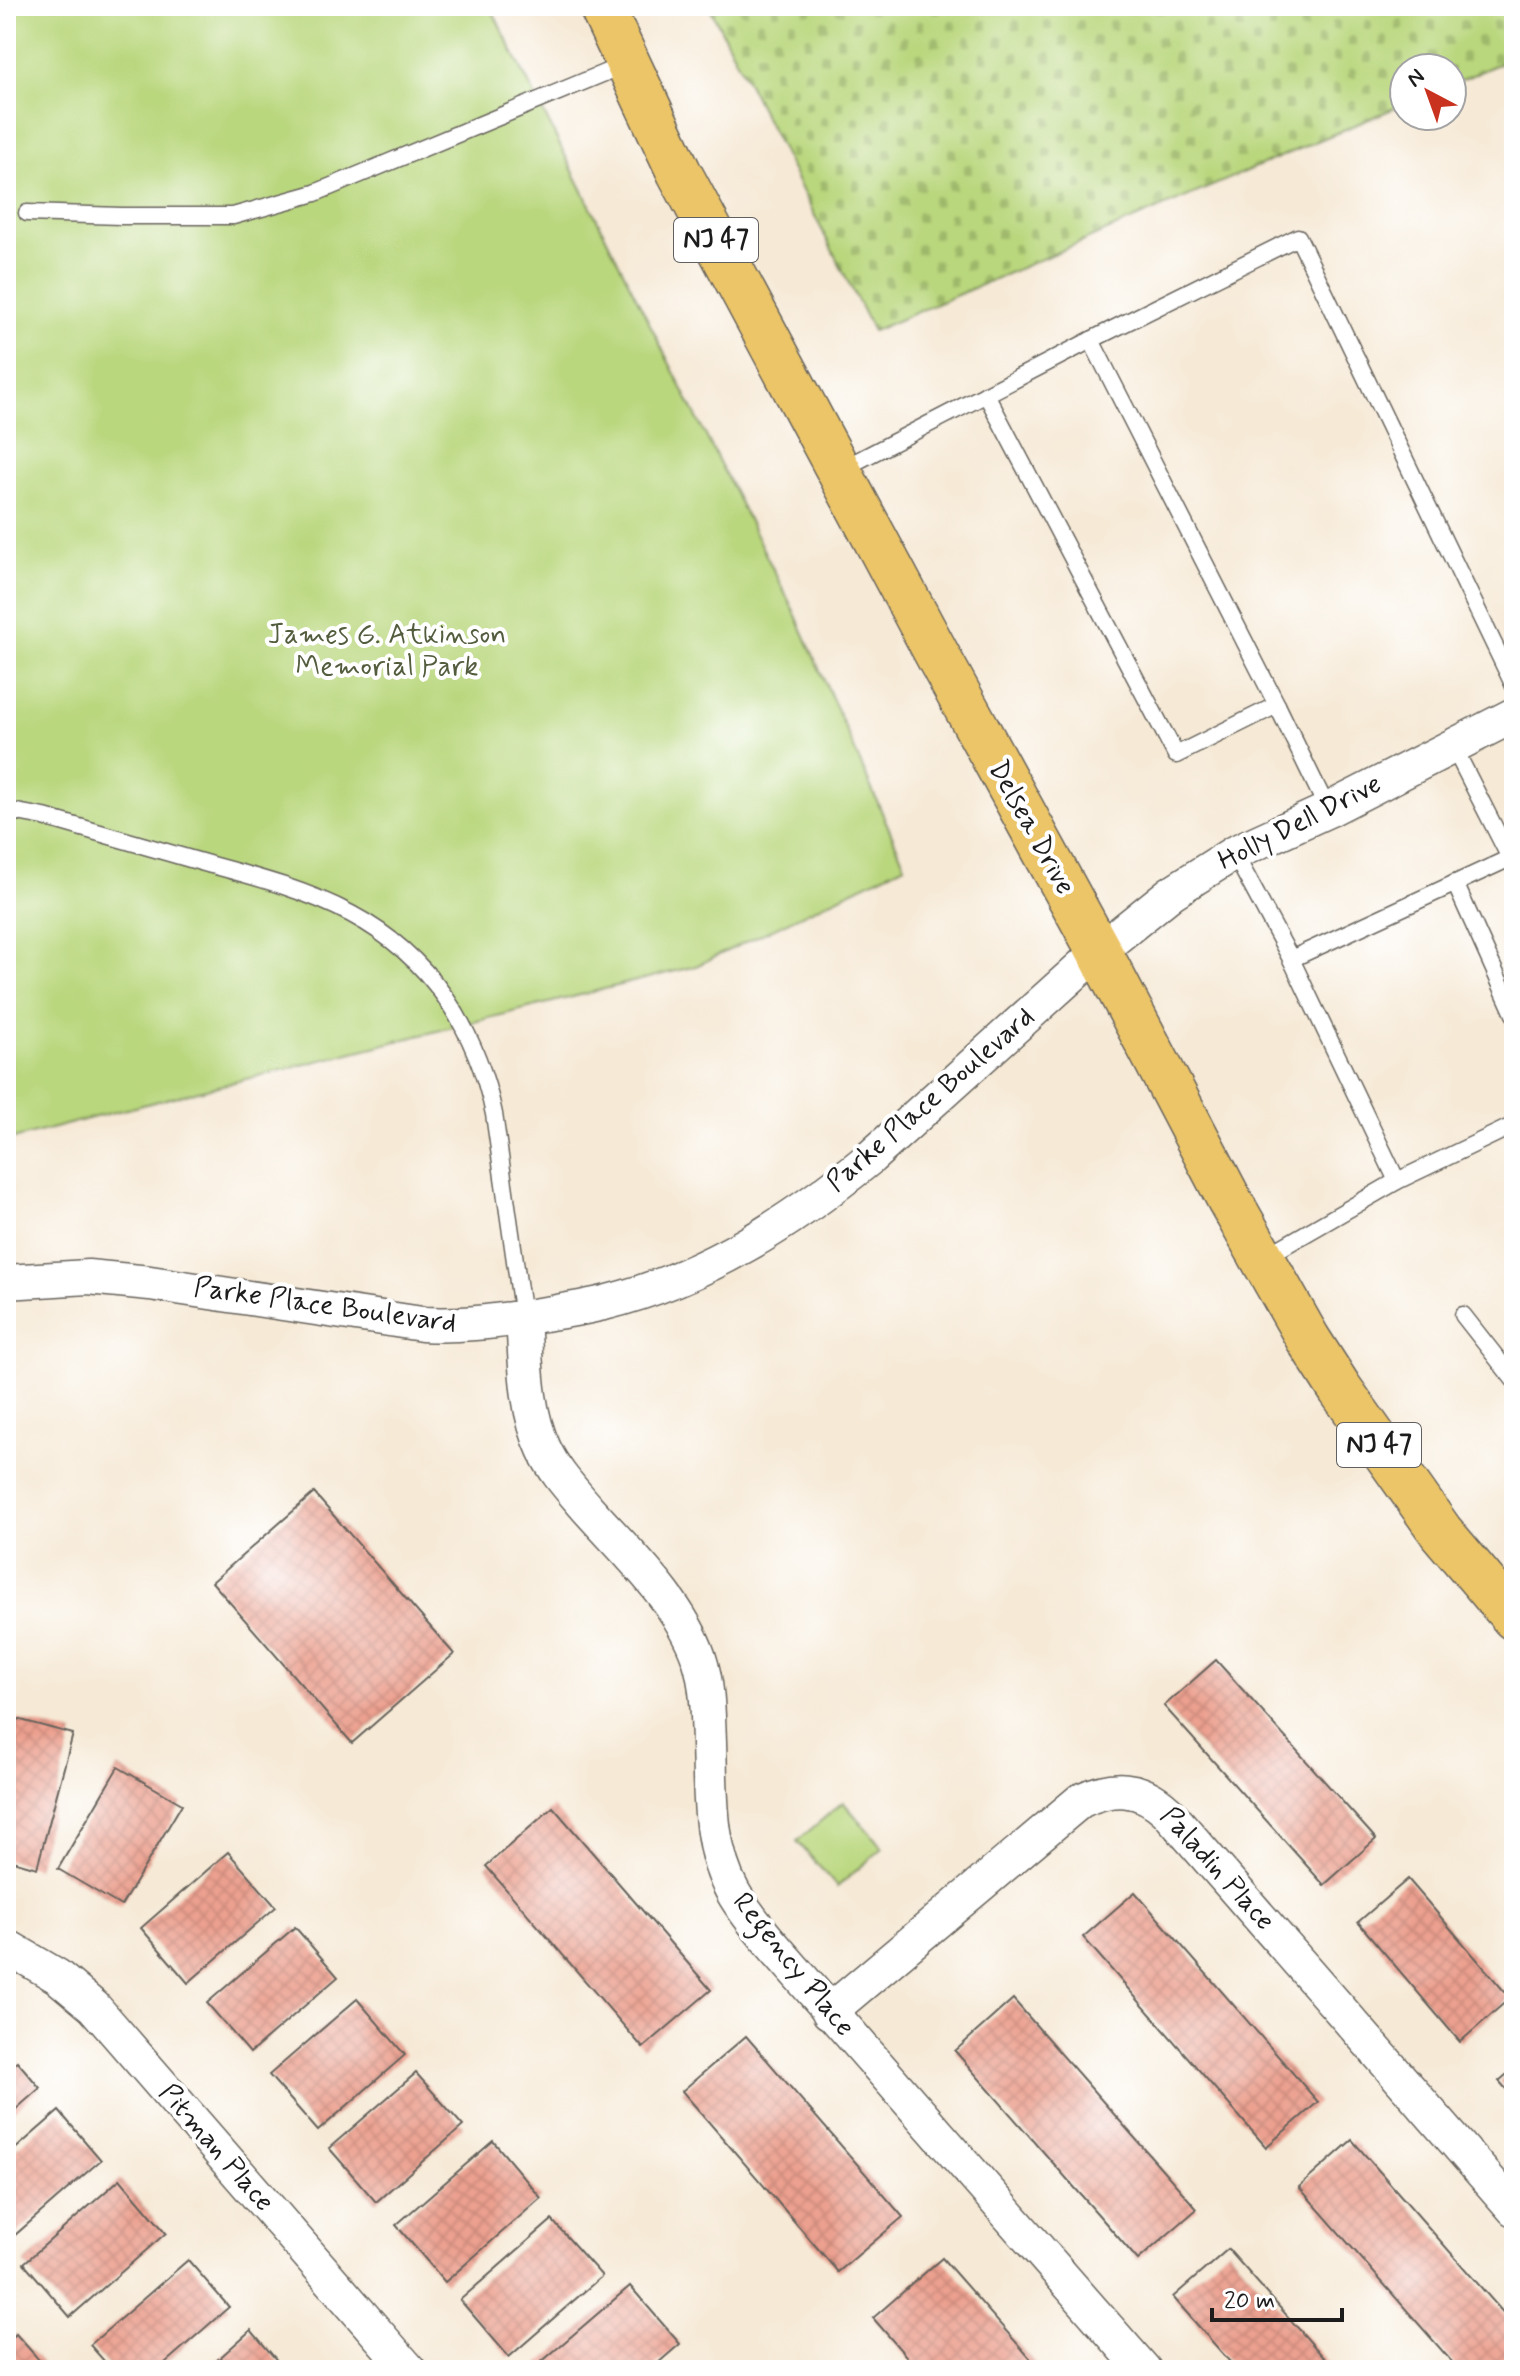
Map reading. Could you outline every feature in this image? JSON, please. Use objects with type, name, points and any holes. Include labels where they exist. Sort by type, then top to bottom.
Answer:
[{"type":"main road","name":"Delsea Drive","points":[[601,6],[679,172],[1099,951],[1230,1201],[1308,1339],[1441,1532],[1514,1618]]},
{"type":"street","name":"Holly Dell Drive","points":[[1099,951],[1171,893],[1234,853],[1328,810],[1514,715]]},
{"type":"street","name":"Parke Place Boulevard","points":[[6,1282],[88,1277],[150,1283],[422,1324],[465,1325],[605,1303],[717,1261],[774,1228],[831,1189],[871,1157],[1099,951]]},
{"type":"street","name":"Regency Place","points":[[523,1317],[527,1376],[536,1429],[544,1449],[567,1485],[656,1585],[684,1627],[700,1661],[708,1714],[716,1845],[732,1889],[769,1941],[829,2012],[1144,2370]]},
{"type":"street","name":"Paladin Place","points":[[829,2012],[1080,1801],[1108,1791],[1127,1790],[1145,1795],[1167,1811],[1514,2209]]},
{"type":"street","name":"Pitman Place","points":[[6,1946],[57,1976],[94,2007],[409,2370]]},
{"type":"lane","points":[[27,213],[233,216],[315,193],[627,63]]},
{"type":"lane","points":[[839,471],[1298,237],[1514,686]]},
{"type":"lane","points":[[1091,340],[1328,810]]},
{"type":"lane","points":[[986,394],[1176,755],[1277,705]]},
{"type":"lane","points":[[1291,959],[1512,857],[1453,746]]},
{"type":"lane","points":[[6,810],[58,821],[303,893],[371,925],[412,958],[437,986],[468,1033],[488,1085],[523,1317]]},
{"type":"lane","points":[[1234,853],[1291,959],[1397,1181]]},
{"type":"lane","points":[[1455,883],[1514,1014]]},
{"type":"lane","points":[[1264,1258],[1397,1181],[1514,1125]]},
{"type":"lane","points":[[1463,1315],[1514,1380]]},
{"type":"green space","name":"James G. Atkinson Memorial Park","points":[[6,6],[490,6],[794,611],[905,865],[696,966],[6,1141]]},
{"type":"green space","points":[[709,6],[1514,6],[1514,57],[1468,77],[1468,52],[1388,52],[1388,111],[873,331]]},
{"type":"green space","points":[[843,1802],[883,1848],[837,1887],[797,1841]]},
{"type":"building","points":[[314,1493],[454,1654],[352,1743],[212,1582]]},
{"type":"building","points":[[1216,1660],[1376,1839],[1324,1885],[1164,1706]]},
{"type":"building","points":[[6,1716],[73,1734],[37,1868],[6,1859]]},
{"type":"building","points":[[118,1767],[182,1804],[121,1906],[58,1869]]},
{"type":"building","points":[[553,1807],[711,1990],[643,2048],[486,1866]]},
{"type":"building","points":[[228,1852],[276,1907],[188,1983],[141,1928]]},
{"type":"building","points":[[1408,1879],[1510,1998],[1460,2042],[1358,1922]]},
{"type":"building","points":[[1135,1892],[1318,2102],[1266,2147],[1083,1937]]},
{"type":"building","points":[[295,1927],[338,1977],[250,2053],[207,2003]]},
{"type":"building","points":[[357,1999],[405,2055],[318,2131],[269,2075]]},
{"type":"building","points":[[1013,1999],[1197,2209],[1138,2260],[955,2051]]},
{"type":"building","points":[[746,2036],[903,2217],[838,2272],[682,2091]]},
{"type":"building","points":[[17,2061],[40,2088],[6,2118],[6,2071]]},
{"type":"building","points":[[1514,2068],[1514,2098],[1499,2081]]},
{"type":"building","points":[[416,2073],[463,2126],[376,2202],[329,2148]]},
{"type":"building","points":[[59,2111],[101,2160],[15,2235],[6,2225],[6,2157]]},
{"type":"building","points":[[1352,2140],[1514,2325],[1514,2361],[1504,2370],[1459,2370],[1299,2187]]},
{"type":"building","points":[[493,2141],[541,2198],[445,2282],[396,2225]]},
{"type":"building","points":[[120,2179],[166,2233],[70,2317],[24,2263]]},
{"type":"building","points":[[552,2220],[602,2276],[509,2357],[460,2300]]},
{"type":"building","points":[[1228,2249],[1335,2370],[1237,2370],[1173,2297]]},
{"type":"building","points":[[942,2258],[1040,2370],[918,2370],[873,2318]]},
{"type":"building","points":[[188,2260],[229,2307],[157,2370],[112,2370],[90,2345]]},
{"type":"building","points":[[630,2286],[680,2344],[650,2370],[532,2370]]},
{"type":"building","points":[[251,2330],[285,2370],[206,2370]]},
{"type":"building","points":[[16,2334],[48,2370],[6,2370],[6,2343]]}]
